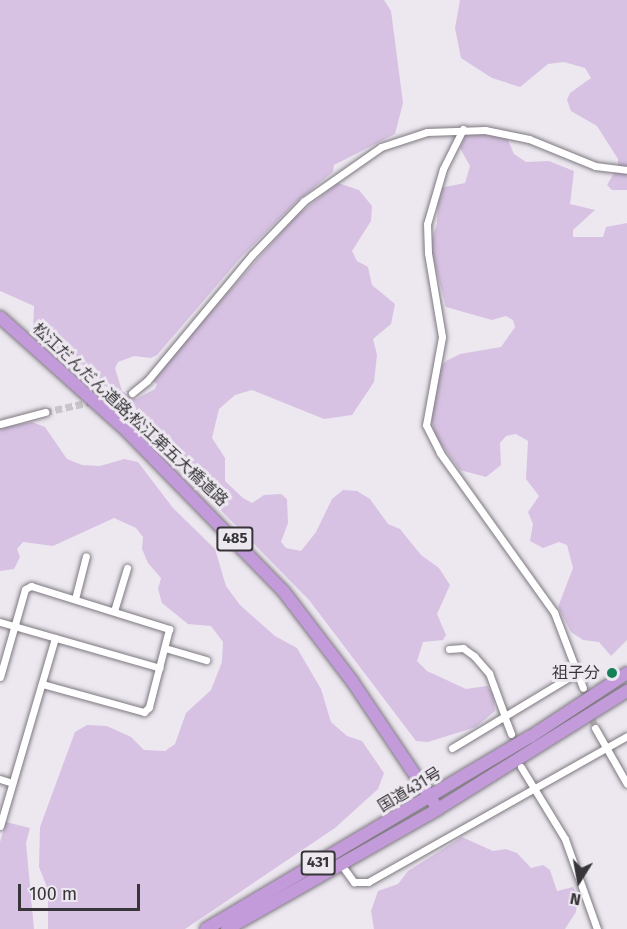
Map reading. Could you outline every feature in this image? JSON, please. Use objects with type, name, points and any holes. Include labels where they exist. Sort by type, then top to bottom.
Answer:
[{"type":"highway","name":"松江だんだん道路;松江第五大橋道路","points":[[0,317],[144,447],[284,592],[352,681],[430,797]]},
{"type":"highway","name":"国道431号","points":[[206,929],[430,797],[627,673]]},
{"type":"highway","name":"国道431号","points":[[227,929],[438,809],[627,691]]},
{"type":"highway","name":"485","points":[[430,797],[438,809]]},
{"type":"street","points":[[132,393],[147,381],[252,255],[326,183],[357,160],[408,136],[463,129],[529,139],[595,166],[627,170]]},
{"type":"street","points":[[463,129],[443,169],[427,224],[442,337],[426,425],[440,453],[554,612],[583,688]]},
{"type":"street","points":[[0,424],[45,412]]},
{"type":"street","points":[[75,599],[86,556]]},
{"type":"street","points":[[114,611],[127,568]]},
{"type":"street","points":[[0,677],[25,589],[31,586],[167,627],[160,668],[149,707],[144,712],[42,684]]},
{"type":"street","points":[[0,622],[160,668]]},
{"type":"street","points":[[0,826],[55,638]]},
{"type":"street","points":[[165,648],[206,660]]},
{"type":"street","points":[[449,649],[463,648],[474,656],[489,674],[511,734]]},
{"type":"street","points":[[452,748],[578,672]]},
{"type":"street","points":[[595,728],[627,784]]},
{"type":"street","points":[[340,863],[354,882],[368,882],[533,789],[604,746],[627,736]]},
{"type":"street","points":[[521,767],[565,839],[597,929]]},
{"type":"street","points":[[0,779],[12,783]]},
{"type":"shaded area","points":[[0,0],[384,0],[391,11],[403,103],[395,134],[334,165],[333,172],[296,202],[242,256],[157,355],[151,358],[134,356],[118,362],[115,368],[122,391],[136,399],[155,389],[157,384],[153,381],[159,370],[296,216],[338,183],[359,190],[372,206],[371,221],[352,251],[357,261],[368,267],[372,285],[395,304],[391,324],[373,339],[377,355],[374,382],[352,415],[324,419],[252,390],[235,395],[219,409],[212,438],[225,458],[225,481],[243,498],[252,503],[264,495],[281,494],[287,499],[288,523],[281,542],[286,548],[301,551],[316,532],[332,499],[343,490],[357,491],[370,499],[388,524],[400,529],[421,555],[439,568],[450,585],[437,614],[446,635],[443,640],[423,642],[417,661],[427,671],[466,689],[487,686],[493,694],[495,711],[476,727],[428,742],[416,741],[309,600],[146,434],[113,407],[91,382],[48,350],[33,332],[34,306],[0,291]]},
{"type":"shaded area","points":[[460,0],[627,0],[627,190],[612,190],[607,185],[618,166],[618,159],[597,126],[571,111],[567,100],[570,93],[591,78],[585,68],[564,62],[548,64],[520,87],[492,78],[461,58],[455,28]]},
{"type":"shaded area","points":[[474,128],[504,131],[514,154],[526,162],[549,161],[574,171],[570,204],[595,210],[573,230],[573,237],[603,237],[606,227],[627,223],[627,640],[611,656],[599,642],[583,640],[571,632],[558,607],[573,568],[567,545],[559,542],[543,548],[530,541],[533,524],[528,512],[539,496],[526,479],[528,441],[516,434],[506,436],[500,443],[501,465],[486,477],[460,470],[435,436],[431,416],[438,370],[446,361],[460,354],[501,347],[515,327],[513,320],[506,316],[492,320],[446,307],[430,246],[437,223],[438,193],[440,188],[465,183],[470,166],[460,148],[466,134]]},
{"type":"shaded area","points":[[32,422],[45,427],[67,459],[82,465],[100,466],[124,459],[138,462],[173,508],[215,549],[226,586],[240,605],[275,636],[297,648],[321,689],[331,722],[347,736],[362,741],[384,773],[378,789],[335,828],[185,929],[48,929],[48,890],[39,867],[40,827],[75,732],[87,725],[107,726],[131,737],[144,750],[165,751],[175,744],[186,713],[211,690],[222,662],[223,642],[211,626],[188,624],[162,603],[158,589],[161,578],[148,563],[142,549],[143,537],[136,528],[114,518],[53,546],[23,542],[17,549],[20,557],[14,569],[0,571],[0,428]]},
{"type":"shaded area","points":[[6,822],[30,828],[26,843],[34,929],[0,929],[0,842]]},
{"type":"shaded area","points":[[462,837],[493,851],[506,849],[517,853],[531,868],[543,865],[550,870],[557,891],[573,887],[578,896],[576,912],[565,929],[374,929],[371,911],[378,891],[398,884],[408,871]]},
{"type":"tunnel","points":[[45,412],[132,393]]},
{"type":"tunnel","points":[[583,688],[595,728]]},
{"type":"place","name":"祖子分","points":[[612,673]]}]
